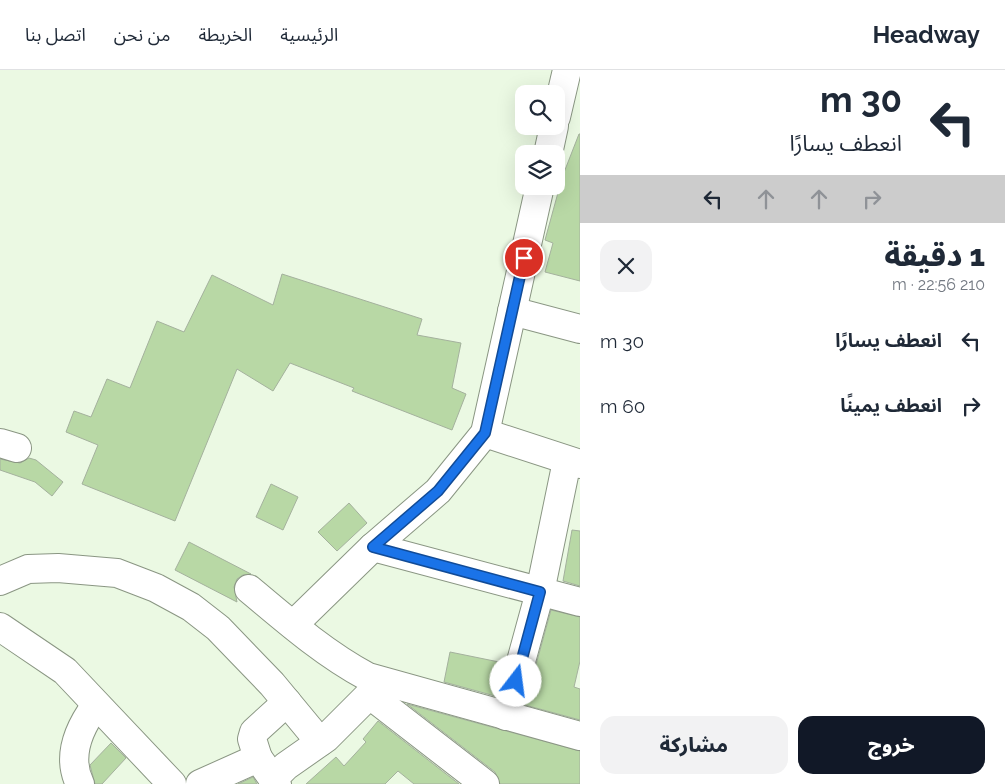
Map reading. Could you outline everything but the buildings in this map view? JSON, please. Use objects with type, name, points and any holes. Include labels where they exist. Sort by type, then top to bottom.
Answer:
[{"type":"street","points":[[563,85],[567,70]]},
{"type":"street","points":[[293,625],[373,547],[438,491],[485,433],[538,195]]},
{"type":"street","points":[[512,311],[580,329]]},
{"type":"street","points":[[485,433],[574,462],[506,716]]},
{"type":"street","points":[[373,547],[580,602]]},
{"type":"street","points":[[0,581],[28,570],[58,568],[117,573],[156,588],[191,607],[218,628],[287,702],[320,742]]},
{"type":"street","points":[[249,589],[376,688],[485,784]]},
{"type":"street","points":[[0,627],[65,671],[172,784]]},
{"type":"street","points":[[376,688],[506,716],[580,736]]},
{"type":"street","points":[[200,784],[269,774],[286,766],[320,742],[376,688]]},
{"type":"street","points":[[269,774],[252,739],[256,728],[287,702]]},
{"type":"street","points":[[80,784],[73,759],[80,727],[96,705]]},
{"type":"route","points":[[516,681],[540,592],[373,547],[438,491],[485,433],[524,258]]}]
